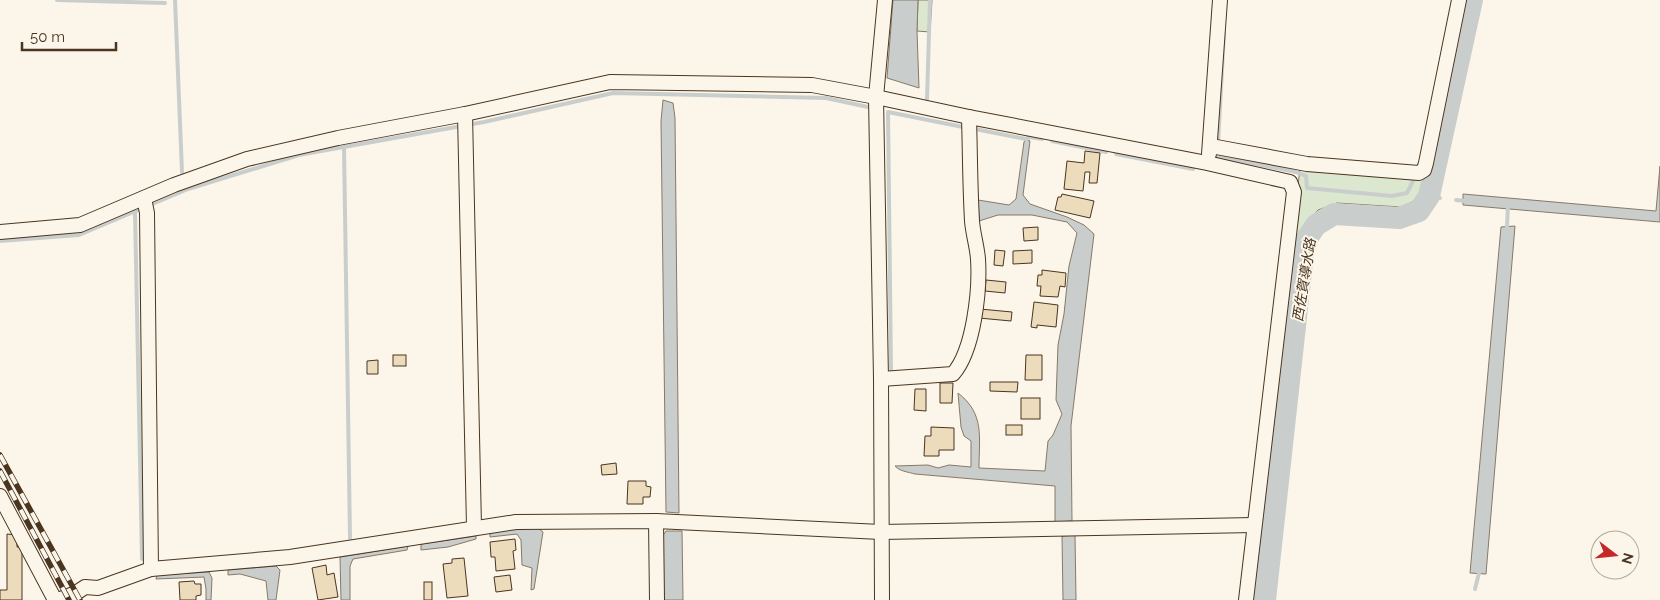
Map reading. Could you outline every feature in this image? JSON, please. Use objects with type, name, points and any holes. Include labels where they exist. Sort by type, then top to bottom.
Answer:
[{"type":"street","points":[[882,600],[881,379],[876,97],[885,0]]},
{"type":"street","points":[[1208,163],[1217,147],[1220,0]]},
{"type":"street","points":[[1217,147],[1307,164],[1419,173],[1424,170],[1459,0]]},
{"type":"street","points":[[0,232],[80,225],[174,185],[247,159],[338,138],[465,114],[610,82],[812,86],[1208,163],[1290,182],[1294,192],[1246,600]]},
{"type":"street","points":[[465,114],[474,527]]},
{"type":"street","points":[[881,379],[953,374],[959,367],[973,325],[978,296],[978,260],[972,223],[969,117]]},
{"type":"street","points":[[144,198],[147,213],[151,569]]},
{"type":"street","points":[[0,496],[56,600],[76,593],[85,587],[98,588],[151,569],[290,557],[516,522],[656,521],[881,532],[1254,525]]},
{"type":"street","points":[[656,521],[657,600]]},
{"type":"green space","points":[[918,0],[932,0],[930,32],[917,31]]},
{"type":"green space","points":[[1300,168],[1426,179],[1421,198],[1401,207],[1337,203],[1318,210],[1300,231],[1259,600],[1252,600]]},
{"type":"shaded area","points":[[893,0],[918,0],[919,88],[887,78]]},
{"type":"shaded area","points":[[663,100],[673,103],[675,118],[679,513],[666,512],[661,121]]},
{"type":"shaded area","points":[[1026,139],[1030,141],[1023,195],[1030,204],[1067,217],[1084,225],[1094,234],[1071,426],[1072,521],[1055,522],[1055,486],[915,474],[895,466],[928,465],[938,468],[949,465],[971,467],[971,441],[964,436],[961,427],[958,393],[967,401],[977,418],[979,427],[979,468],[1045,471],[1048,441],[1053,435],[1062,414],[1056,400],[1058,345],[1064,314],[1069,266],[1077,233],[1067,222],[1032,215],[998,215],[979,221],[978,200],[1009,205],[1016,199]]},
{"type":"shaded area","points":[[1660,166],[1660,222],[1463,205],[1463,194],[1656,211]]},
{"type":"shaded area","points":[[1515,226],[1486,574],[1470,573],[1501,227]]},
{"type":"shaded area","points":[[538,528],[543,532],[534,589],[531,590],[532,568],[522,565],[521,540],[517,534],[490,537],[490,533],[513,529]]},
{"type":"shaded area","points":[[666,531],[682,531],[683,600],[663,600],[662,537]]},
{"type":"shaded area","points":[[1075,535],[1076,600],[1063,600],[1062,536]]},
{"type":"shaded area","points":[[476,536],[476,539],[448,547],[421,550],[421,544]]},
{"type":"shaded area","points":[[408,546],[407,550],[353,559],[350,566],[350,600],[341,600],[340,557]]},
{"type":"shaded area","points":[[276,566],[280,570],[276,600],[268,600],[266,581],[240,574],[228,575],[228,570]]},
{"type":"shaded area","points":[[209,572],[212,578],[211,600],[206,600],[204,577],[156,579],[157,575]]},
{"type":"building","points":[[1085,151],[1100,153],[1097,183],[1089,183],[1090,172],[1085,172],[1083,191],[1064,189],[1067,161],[1084,163]]},
{"type":"building","points":[[1062,194],[1094,201],[1090,218],[1055,210],[1058,197],[1061,197]]},
{"type":"building","points":[[1038,227],[1038,240],[1024,241],[1023,228]]},
{"type":"building","points":[[995,250],[1005,251],[1003,266],[994,265]]},
{"type":"building","points":[[1032,250],[1032,263],[1013,264],[1013,251]]},
{"type":"building","points":[[1042,270],[1066,273],[1065,287],[1060,286],[1058,297],[1040,296],[1041,286],[1037,286],[1038,275],[1042,275]]},
{"type":"building","points":[[986,280],[1006,282],[1005,293],[985,291]]},
{"type":"building","points":[[1034,302],[1058,305],[1056,327],[1037,325],[1037,328],[1031,327]]},
{"type":"building","points":[[980,309],[1012,312],[1011,321],[979,318]]},
{"type":"building","points":[[393,355],[406,355],[406,366],[393,366]]},
{"type":"building","points":[[1026,355],[1042,355],[1042,380],[1025,380]]},
{"type":"building","points":[[378,360],[378,374],[367,374],[367,361]]},
{"type":"building","points":[[990,382],[1018,382],[1017,392],[990,391]]},
{"type":"building","points":[[940,383],[953,383],[952,403],[940,403]]},
{"type":"building","points":[[915,389],[926,389],[926,411],[914,410]]},
{"type":"building","points":[[1021,398],[1040,398],[1040,419],[1021,419]]},
{"type":"building","points":[[1006,425],[1022,425],[1022,435],[1006,435]]},
{"type":"building","points":[[931,427],[954,428],[954,450],[939,450],[939,456],[924,456],[925,436],[931,436]]},
{"type":"building","points":[[616,463],[617,474],[602,475],[601,465]]},
{"type":"building","points":[[628,481],[646,481],[646,486],[651,487],[650,497],[643,497],[643,504],[627,504]]},
{"type":"building","points":[[7,534],[17,535],[17,547],[22,547],[22,600],[0,600],[0,590],[7,590]]},
{"type":"building","points":[[515,539],[516,550],[513,551],[515,569],[496,571],[495,557],[491,557],[490,542]]},
{"type":"building","points":[[464,558],[468,596],[447,598],[443,564],[452,563],[452,559]]},
{"type":"building","points":[[326,565],[327,575],[334,573],[338,597],[318,600],[312,568]]},
{"type":"building","points":[[510,575],[512,590],[496,592],[494,577]]},
{"type":"building","points":[[194,581],[195,584],[201,584],[201,595],[196,596],[196,600],[180,600],[179,582]]},
{"type":"building","points":[[424,582],[432,582],[432,600],[424,600]]},
{"type":"waterway","points":[[57,0],[165,3]]},
{"type":"waterway","points":[[175,0],[182,172]]},
{"type":"waterway","points":[[927,99],[930,0]]},
{"type":"waterway","name":"西佐賀導水路","points":[[1265,600],[1303,253],[1308,237],[1316,225],[1334,214],[1399,218],[1419,211],[1429,196],[1472,0]]},
{"type":"waterway","points":[[1218,143],[1224,33]]},
{"type":"waterway","points":[[0,241],[79,235],[188,189],[299,155],[484,122],[613,93],[826,98],[868,107]]},
{"type":"waterway","points":[[891,369],[888,112],[963,127]]},
{"type":"waterway","points":[[975,129],[1026,139],[1029,137],[1042,139]]},
{"type":"waterway","points":[[1052,141],[1106,152]]},
{"type":"waterway","points":[[344,147],[350,538]]},
{"type":"waterway","points":[[1218,150],[1217,156],[1296,172],[1306,176],[1307,188],[1392,196],[1407,193],[1413,181]]},
{"type":"waterway","points":[[1116,154],[1193,169]]},
{"type":"waterway","points":[[1429,196],[1440,198]]},
{"type":"waterway","points":[[1456,200],[1466,201]]},
{"type":"waterway","points":[[1507,227],[1508,204]]},
{"type":"waterway","points":[[135,212],[142,559]]},
{"type":"waterway","points":[[1475,589],[1479,573]]},
{"type":"railway","points":[[0,455],[80,600]]},
{"type":"railway","points":[[0,471],[69,600]]}]
